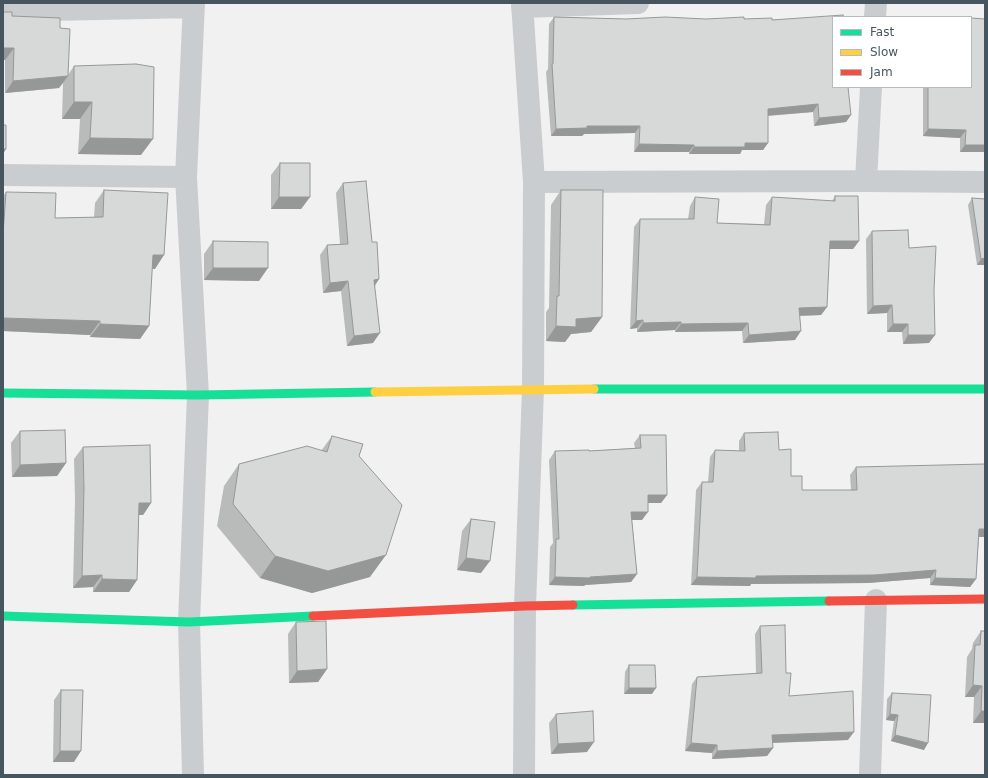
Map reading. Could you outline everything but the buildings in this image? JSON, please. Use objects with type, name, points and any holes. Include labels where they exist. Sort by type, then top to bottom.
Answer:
[{"type":"street","points":[[524,775],[525,606],[532,389],[534,182],[522,5],[638,3]]},
{"type":"street","points":[[875,16],[876,3]]},
{"type":"street","points":[[3,11],[194,5],[186,177],[198,394],[189,622],[193,775]]},
{"type":"street","points":[[866,181],[871,88]]},
{"type":"street","points":[[3,175],[186,177]]},
{"type":"street","points":[[534,182],[985,182]]},
{"type":"street","points":[[3,393],[198,394],[532,389],[985,389]]},
{"type":"street","points":[[3,616],[189,622],[525,606],[985,599]]},
{"type":"street","points":[[870,775],[876,600]]},
{"type":"traffic: fast","points":[[594,389],[985,389]]},
{"type":"traffic: fast","points":[[3,393],[198,395],[375,392]]},
{"type":"traffic: fast","points":[[573,605],[829,601]]},
{"type":"traffic: fast","points":[[3,616],[189,622],[313,616]]},
{"type":"traffic: slow","points":[[375,392],[594,389]]},
{"type":"traffic: jam","points":[[829,601],[985,599]]},
{"type":"traffic: jam","points":[[313,616],[573,605]]}]
